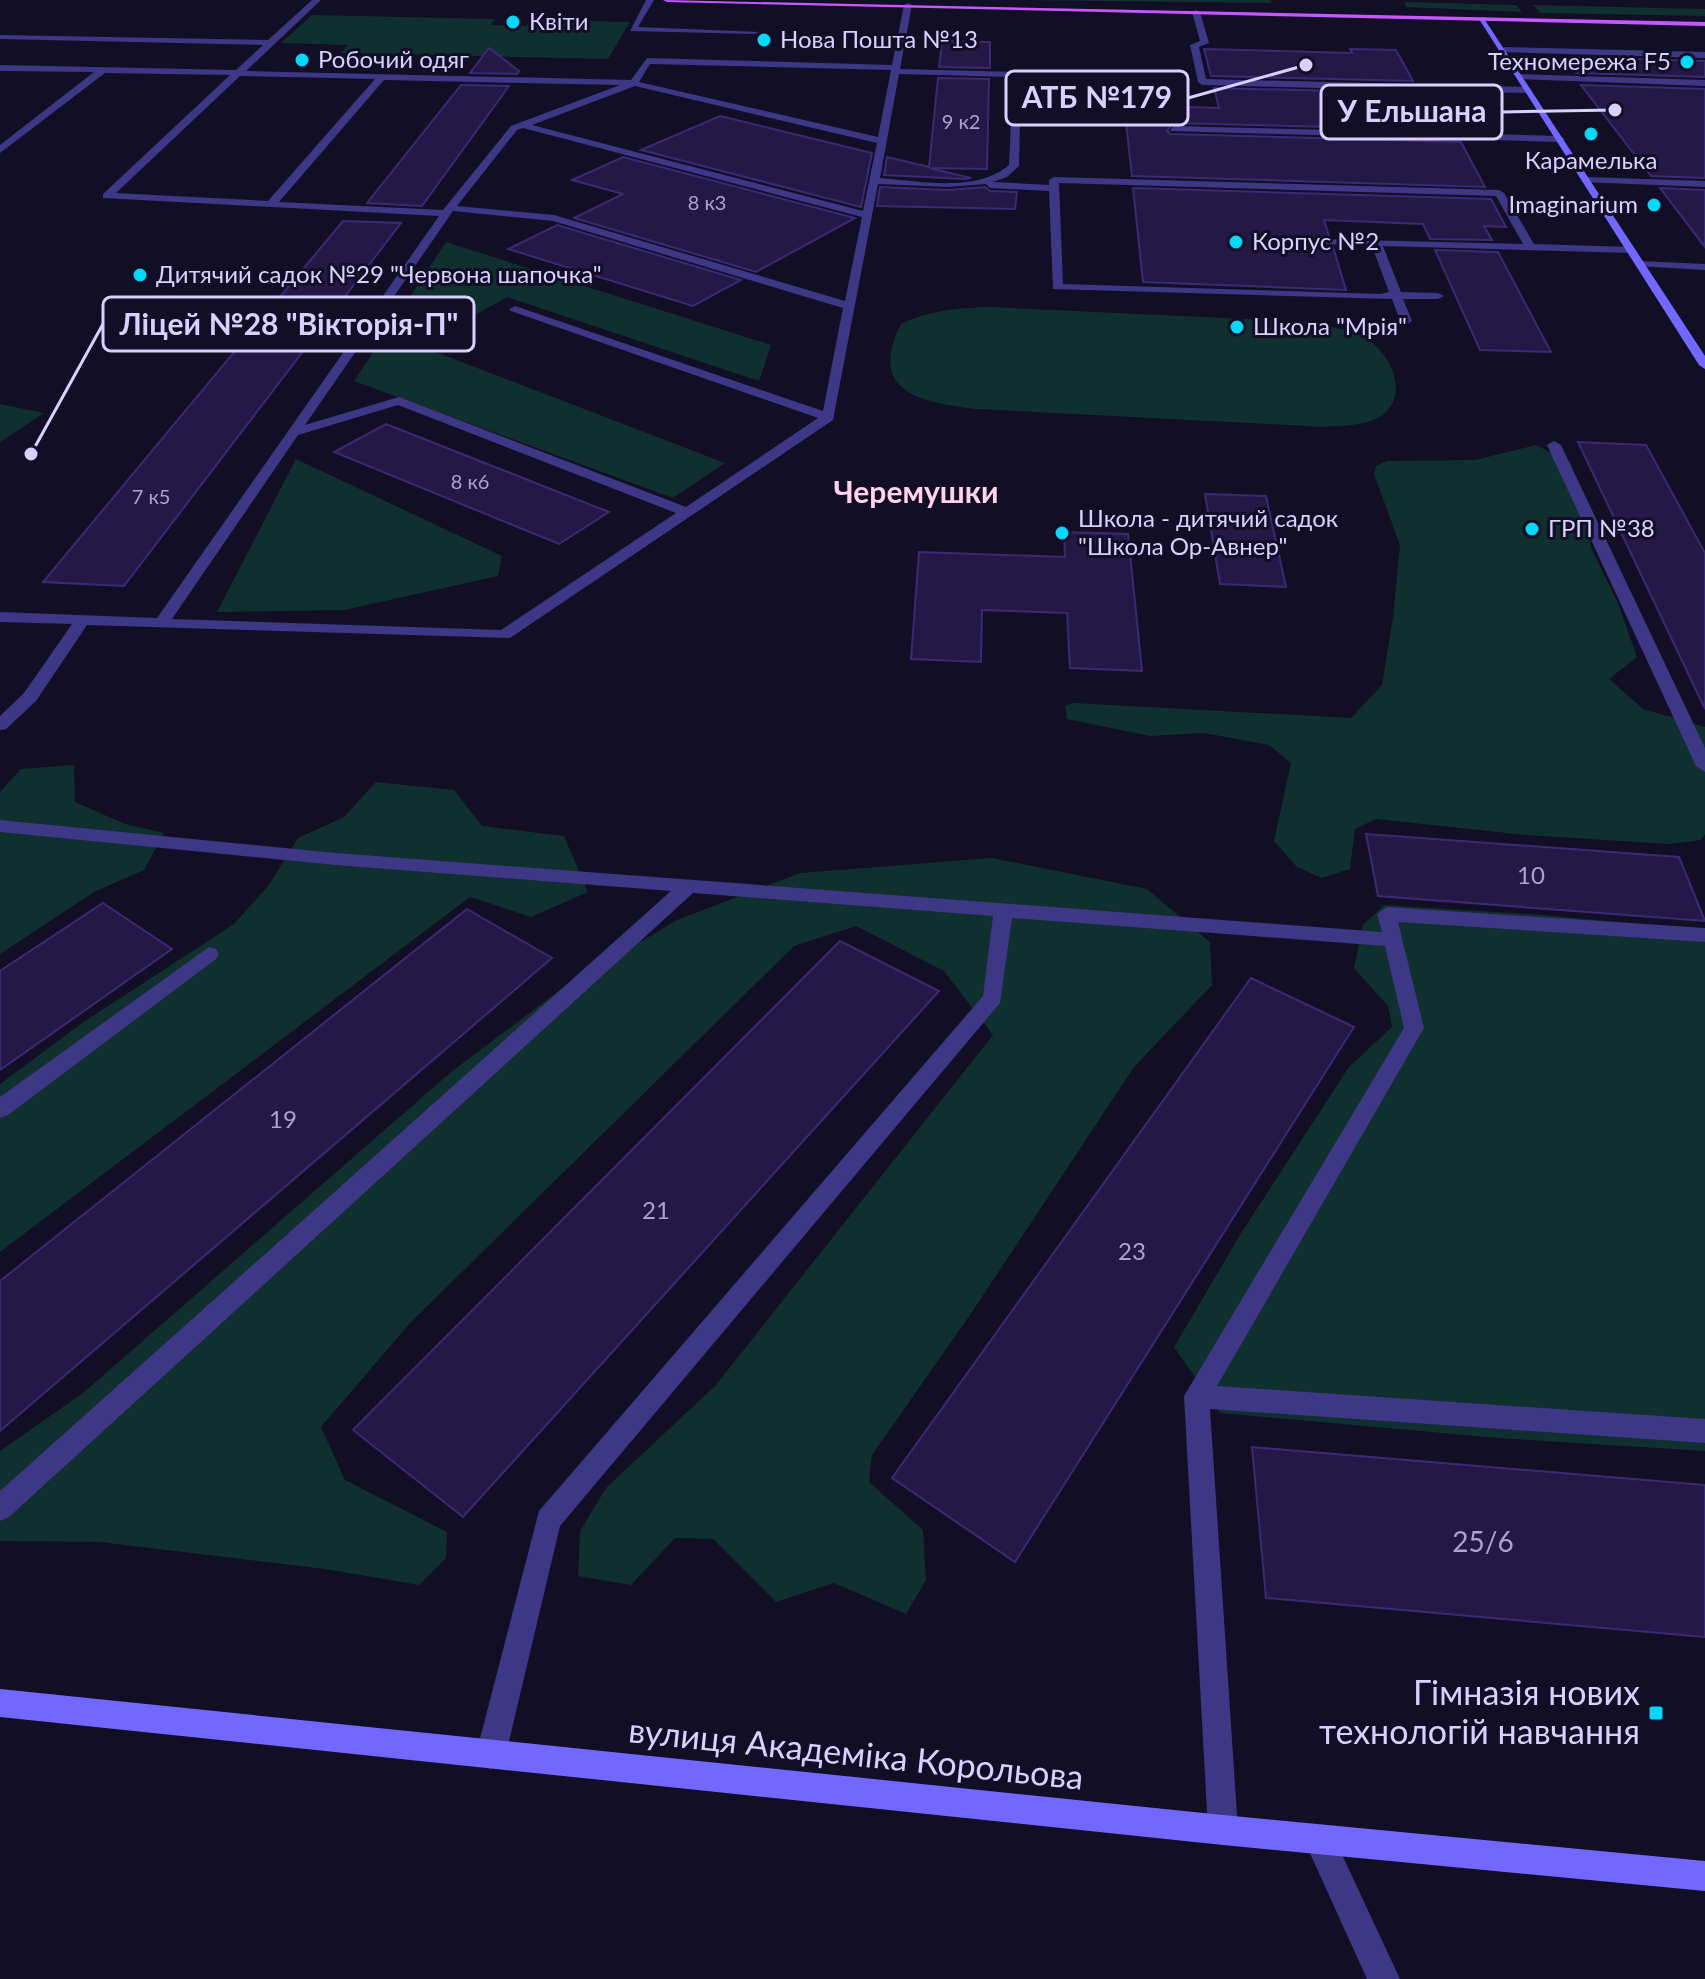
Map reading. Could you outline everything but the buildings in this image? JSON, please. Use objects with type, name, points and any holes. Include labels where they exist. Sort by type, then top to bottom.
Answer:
[{"type":"main road","points":[[667,0],[1705,24]]},
{"type":"street","points":[[1483,19],[1640,264],[1701,353],[1705,365]]},
{"type":"street","name":"вулиця Академіка Корольова","points":[[0,1703],[1319,1840],[1705,1876]]},
{"type":"lane","points":[[317,0],[107,196],[448,210],[554,218],[849,306]]},
{"type":"lane","points":[[650,0],[633,29],[755,32]]},
{"type":"lane","points":[[0,617],[504,635],[828,417],[908,5]]},
{"type":"lane","points":[[1196,12],[1205,43],[1194,45],[1202,82],[1528,90]]},
{"type":"lane","points":[[0,37],[270,43]]},
{"type":"lane","points":[[1504,50],[1705,55]]},
{"type":"lane","points":[[161,623],[448,210],[514,128],[634,83],[647,61],[1102,77]]},
{"type":"lane","points":[[0,68],[634,83],[881,141]]},
{"type":"lane","points":[[0,150],[103,70]]},
{"type":"lane","points":[[956,184],[999,178],[1014,166],[1017,75]]},
{"type":"lane","points":[[271,204],[382,77]]},
{"type":"lane","points":[[1520,77],[1705,83]]},
{"type":"lane","points":[[522,125],[867,215]]},
{"type":"lane","points":[[1173,129],[1560,139]]},
{"type":"lane","points":[[1438,296],[1057,287],[1054,180],[1499,193],[1530,247]]},
{"type":"lane","points":[[1586,180],[1705,184]]},
{"type":"lane","points":[[874,181],[1054,188]]},
{"type":"lane","points":[[1322,241],[1631,250]]},
{"type":"lane","points":[[1376,242],[1406,321]]},
{"type":"lane","points":[[1640,264],[1705,267]]},
{"type":"lane","points":[[515,309],[828,417]]},
{"type":"lane","points":[[295,432],[399,401],[687,512]]},
{"type":"lane","points":[[1554,445],[1705,766]]},
{"type":"lane","points":[[0,725],[30,697],[83,620]]},
{"type":"lane","points":[[0,826],[336,859],[1393,940]]},
{"type":"lane","points":[[0,1508],[689,886]]},
{"type":"lane","points":[[491,1754],[548,1520],[993,998],[1003,910]]},
{"type":"lane","points":[[1223,1830],[1197,1396],[1414,1028],[1387,914],[1705,935]]},
{"type":"lane","points":[[0,1109],[209,954]]},
{"type":"lane","points":[[1197,1396],[1705,1431]]},
{"type":"lane","points":[[1319,1840],[1384,1979]]},
{"type":"green space","points":[[1013,0],[1270,0],[1272,3]]},
{"type":"green space","points":[[1404,2],[1516,5],[1522,12],[1406,7]]},
{"type":"green space","points":[[1533,5],[1705,9],[1705,16],[1540,13]]},
{"type":"green space","points":[[312,15],[495,19],[491,25],[526,26],[531,20],[630,22],[608,59],[341,53],[348,45],[281,43]]},
{"type":"green space","points":[[446,242],[771,345],[759,381],[507,297],[420,346],[725,463],[673,498],[354,381]]},
{"type":"green space","points":[[990,307],[1307,322],[1330,326],[1346,330],[1375,345],[1389,363],[1396,384],[1395,394],[1392,404],[1379,417],[1357,424],[1326,427],[978,409],[920,398],[895,380],[891,366],[892,347],[901,324],[944,311]]},
{"type":"green space","points":[[0,404],[44,413],[0,442]]},
{"type":"green space","points":[[1536,445],[1571,463],[1592,550],[1618,603],[1637,657],[1609,679],[1643,709],[1705,727],[1705,834],[1701,840],[1668,844],[1527,835],[1376,819],[1355,829],[1350,869],[1321,878],[1296,866],[1274,841],[1291,763],[1269,745],[1204,733],[1150,736],[1067,719],[1065,706],[1074,703],[1351,718],[1382,685],[1393,617],[1400,545],[1374,474],[1376,466],[1387,461],[1475,460]]},
{"type":"green space","points":[[296,459],[502,556],[498,576],[344,610],[217,612]]},
{"type":"green space","points":[[74,765],[75,802],[125,824],[164,833],[144,870],[94,892],[0,954],[0,792],[21,769]]},
{"type":"green space","points":[[376,782],[454,790],[482,826],[564,836],[588,892],[531,917],[470,897],[0,1252],[0,1084],[82,1023],[234,924],[269,885],[298,838],[344,817]]},
{"type":"green space","points":[[992,858],[1147,889],[1210,942],[1212,985],[1134,1067],[972,1312],[872,1455],[869,1482],[923,1530],[926,1580],[906,1614],[834,1583],[776,1602],[713,1539],[675,1538],[631,1585],[578,1576],[580,1531],[606,1488],[715,1386],[993,1035],[944,971],[856,926],[794,946],[410,1323],[321,1427],[345,1480],[447,1532],[446,1558],[419,1585],[325,1569],[100,1542],[0,1541],[0,1451],[83,1393],[451,1072],[560,990],[677,920],[800,873]]},
{"type":"green space","points":[[1384,905],[1705,928],[1705,1451],[1498,1438],[1220,1413],[1174,1347],[1243,1230],[1349,1067],[1392,1027],[1388,1006],[1354,968],[1363,925]]},
{"type":"place","name":"Квіти","points":[[513,22]]},
{"type":"place","name":"Нова Пошта №13","points":[[764,40]]},
{"type":"place","name":"Робочий одяг","points":[[302,60]]},
{"type":"place","name":"Техномережа F5","points":[[1687,62]]},
{"type":"place","name":"АТБ №179","points":[[1306,65]]},
{"type":"place","name":"У Ельшана","points":[[1615,110]]},
{"type":"place","name":"Карамелька","points":[[1591,134]]},
{"type":"place","name":"Imaginarium","points":[[1654,205]]},
{"type":"place","name":"Корпус №2","points":[[1236,242]]},
{"type":"place","name":"Дитячий садок №29 \"Червона шапочка\"","points":[[140,275]]},
{"type":"place","name":"Школа \"Мрія\"","points":[[1237,327]]},
{"type":"place","name":"Ліцей №28 \"Вікторія-П\"","points":[[31,454]]},
{"type":"place","name":"ГРП №38","points":[[1532,529]]},
{"type":"place","name":"Школа - дитячий садок \"Школа Ор-Авнер\"","points":[[1062,533]]},
{"type":"place","name":"Гімназія нових технологій навчання","points":[[1656,1713]]},
{"type":"district","name":"Черемушки","points":[[916,493]]}]
